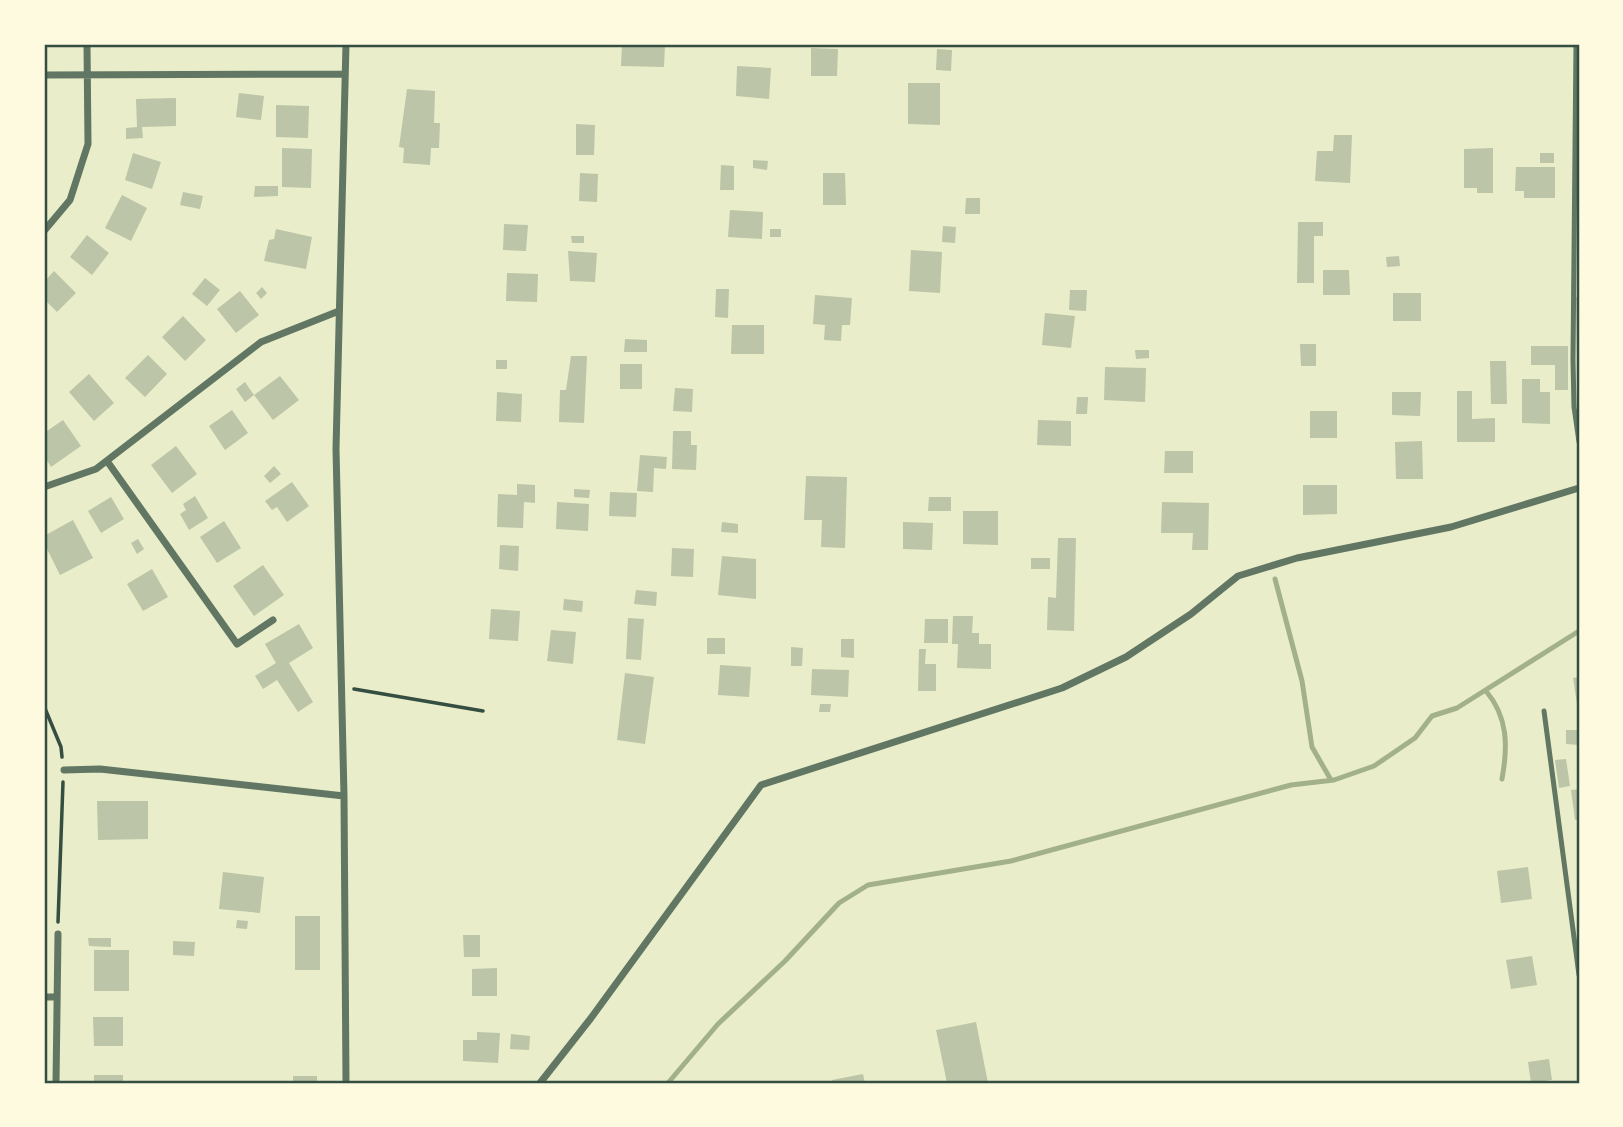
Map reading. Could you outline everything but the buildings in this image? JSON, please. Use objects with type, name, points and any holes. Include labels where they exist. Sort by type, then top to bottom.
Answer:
[{"type":"street","points":[[44,230],[70,200],[88,144],[87,44]]},
{"type":"street","points":[[346,44],[336,449],[344,796],[346,1083]]},
{"type":"street","points":[[44,75],[345,74]]},
{"type":"street","points":[[44,487],[96,469],[261,342],[338,311]]},
{"type":"street","points":[[107,461],[237,644],[273,620]]},
{"type":"street","points":[[540,1083],[591,1018],[761,785],[1062,688],[1126,657],[1191,614],[1238,576],[1297,558],[1451,527],[1579,488]]},
{"type":"street","points":[[64,770],[100,769],[344,796]]},
{"type":"street","points":[[56,1083],[58,934]]},
{"type":"street","points":[[44,997],[56,997]]},
{"type":"lane","points":[[1576,44],[1573,360],[1579,442]]},
{"type":"lane","points":[[1544,711],[1579,975]]},
{"type":"path","points":[[341,687],[483,711]]},
{"type":"path","points":[[44,706],[61,747],[64,770],[58,934]]},
{"type":"waterway","points":[[1275,579],[1302,681],[1312,747],[1331,780]]},
{"type":"waterway","points":[[668,1083],[718,1024],[785,961],[839,903],[868,885],[1011,861],[1291,785],[1334,780],[1374,766],[1415,738],[1432,716],[1457,708],[1579,631]]},
{"type":"waterway","points":[[1486,691],[1499,711],[1504,732],[1502,779]]}]
